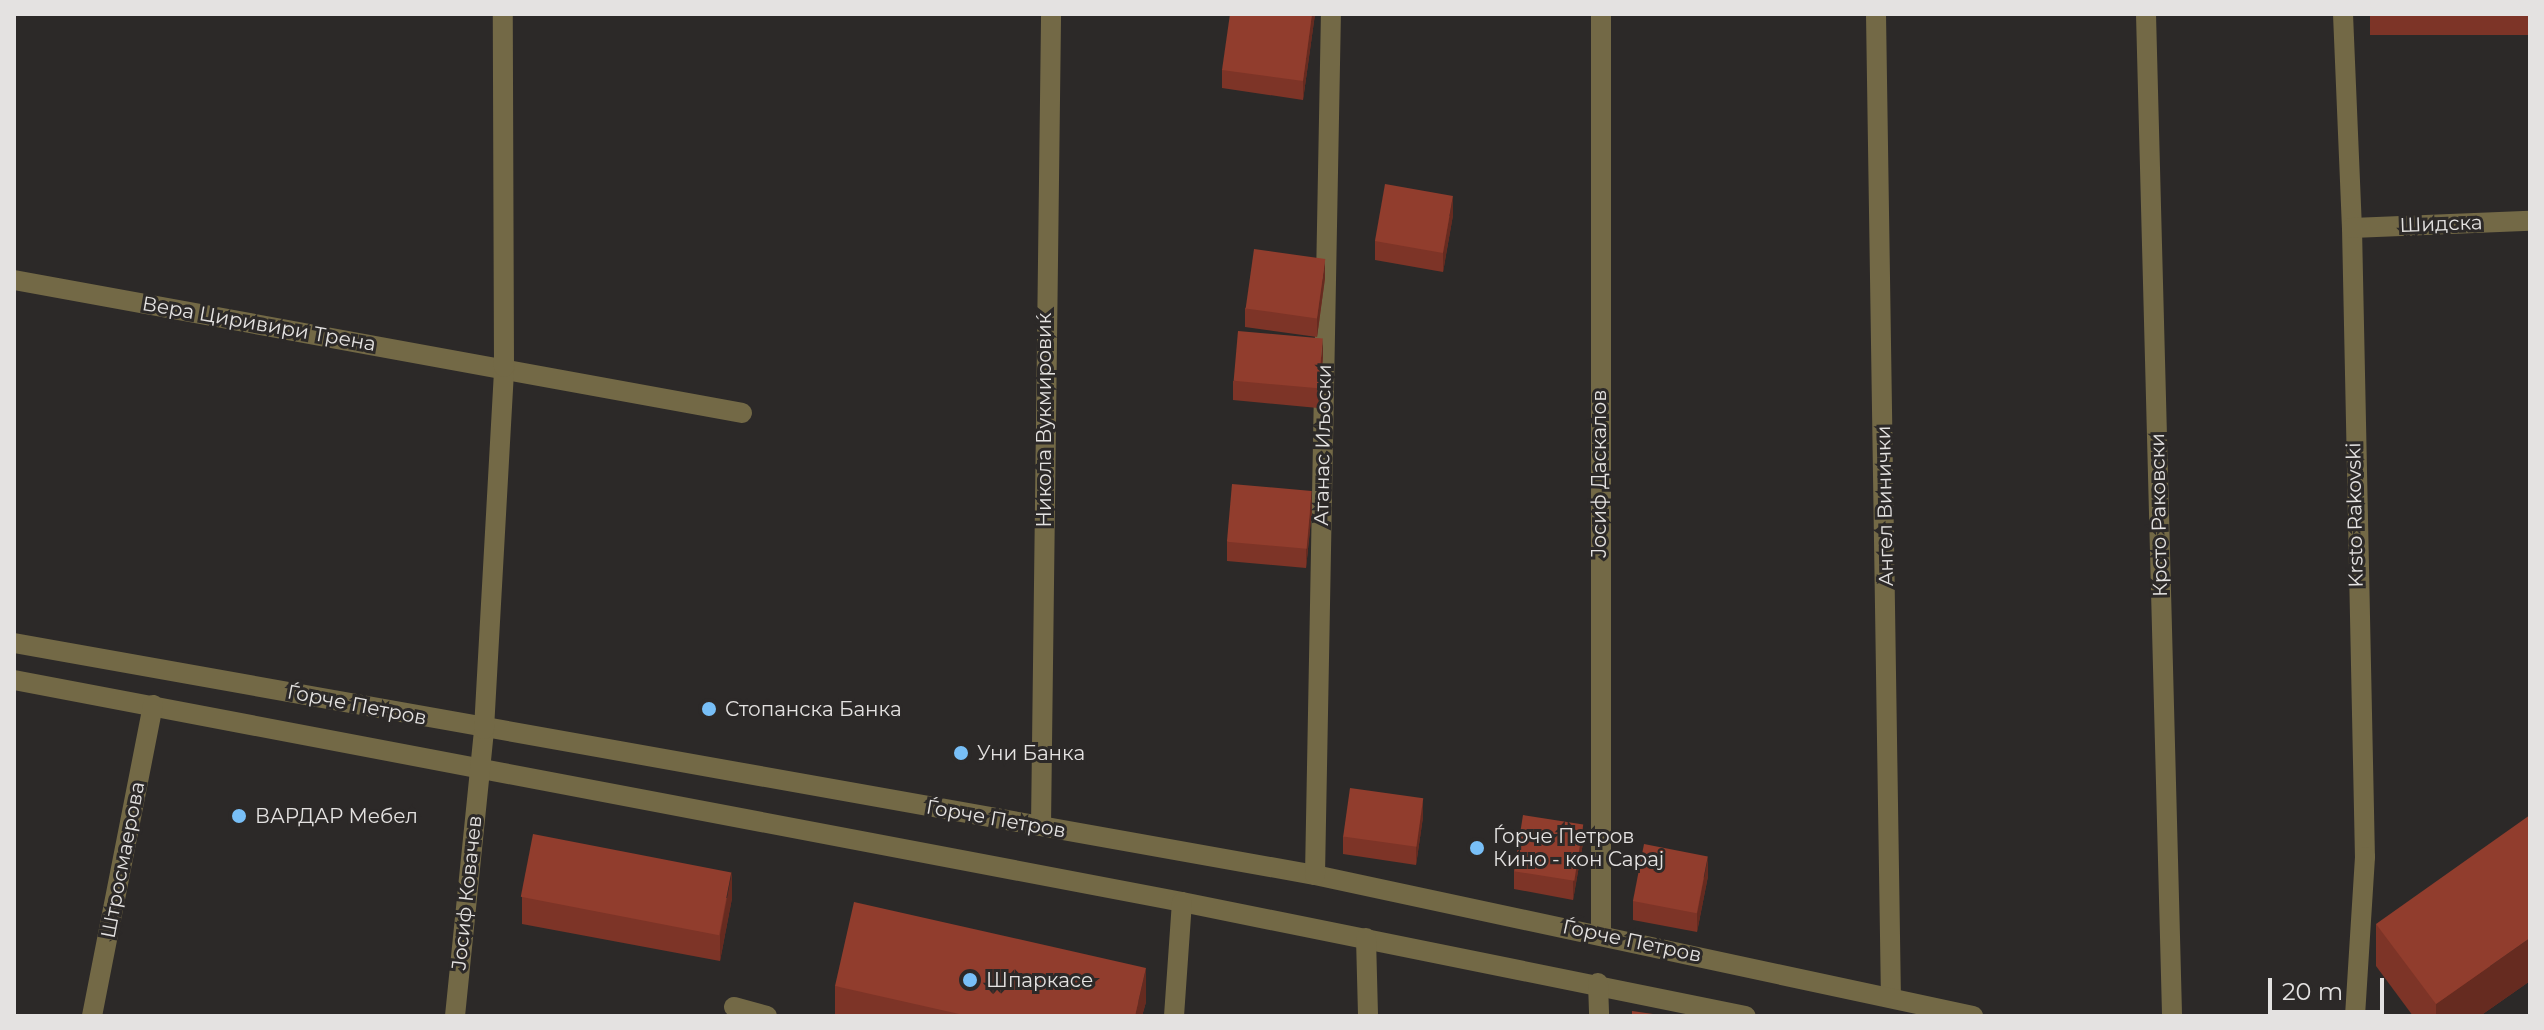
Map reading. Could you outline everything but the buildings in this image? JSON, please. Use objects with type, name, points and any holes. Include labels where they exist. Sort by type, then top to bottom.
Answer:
[{"type":"street","points":[[479,769],[484,729],[504,367],[503,14]]},
{"type":"street","name":"Никола Вукмировиќ","points":[[1041,826],[1051,14]]},
{"type":"street","name":"Aтанас Иљоски","points":[[1315,875],[1331,14]]},
{"type":"street","name":"Јосиф Даскалов","points":[[1601,14],[1601,934]]},
{"type":"street","name":"Ангел Винички","points":[[1876,14],[1891,998]]},
{"type":"street","name":"Крсто Раковски","points":[[2146,14],[2172,1016]]},
{"type":"street","name":"Krsto Rakovski","points":[[2343,14],[2352,228],[2365,857],[2355,1016]]},
{"type":"street","name":"Шидска","points":[[2352,228],[2530,221]]},
{"type":"street","name":"Вера Циривири Трена","points":[[14,280],[504,367],[742,413]]},
{"type":"street","name":"Ѓорче Петров","points":[[14,643],[1315,875],[1973,1016]]},
{"type":"street","name":"Ѓорче Петров","points":[[14,680],[1182,902],[1598,983],[1746,1016]]},
{"type":"street","name":"Штросмаерова","points":[[92,1016],[153,705]]},
{"type":"street","name":"Јосиф Ковачев","points":[[455,1016],[479,769]]},
{"type":"street","points":[[1174,1016],[1182,902]]},
{"type":"street","points":[[1366,938],[1368,1016]]},
{"type":"street","points":[[1598,983],[1599,1016]]},
{"type":"street","points":[[734,1007],[767,1016]]},
{"type":"place","name":"Стопанска Банка","points":[[709,709]]},
{"type":"place","name":"Уни Банка","points":[[961,753]]},
{"type":"place","name":"ВАРДАР Мебел","points":[[239,816]]},
{"type":"place","name":"Ѓорче Петров Кино - кон Сарај","points":[[1477,848]]},
{"type":"place","name":"Шпаркасе","points":[[970,980]]}]
